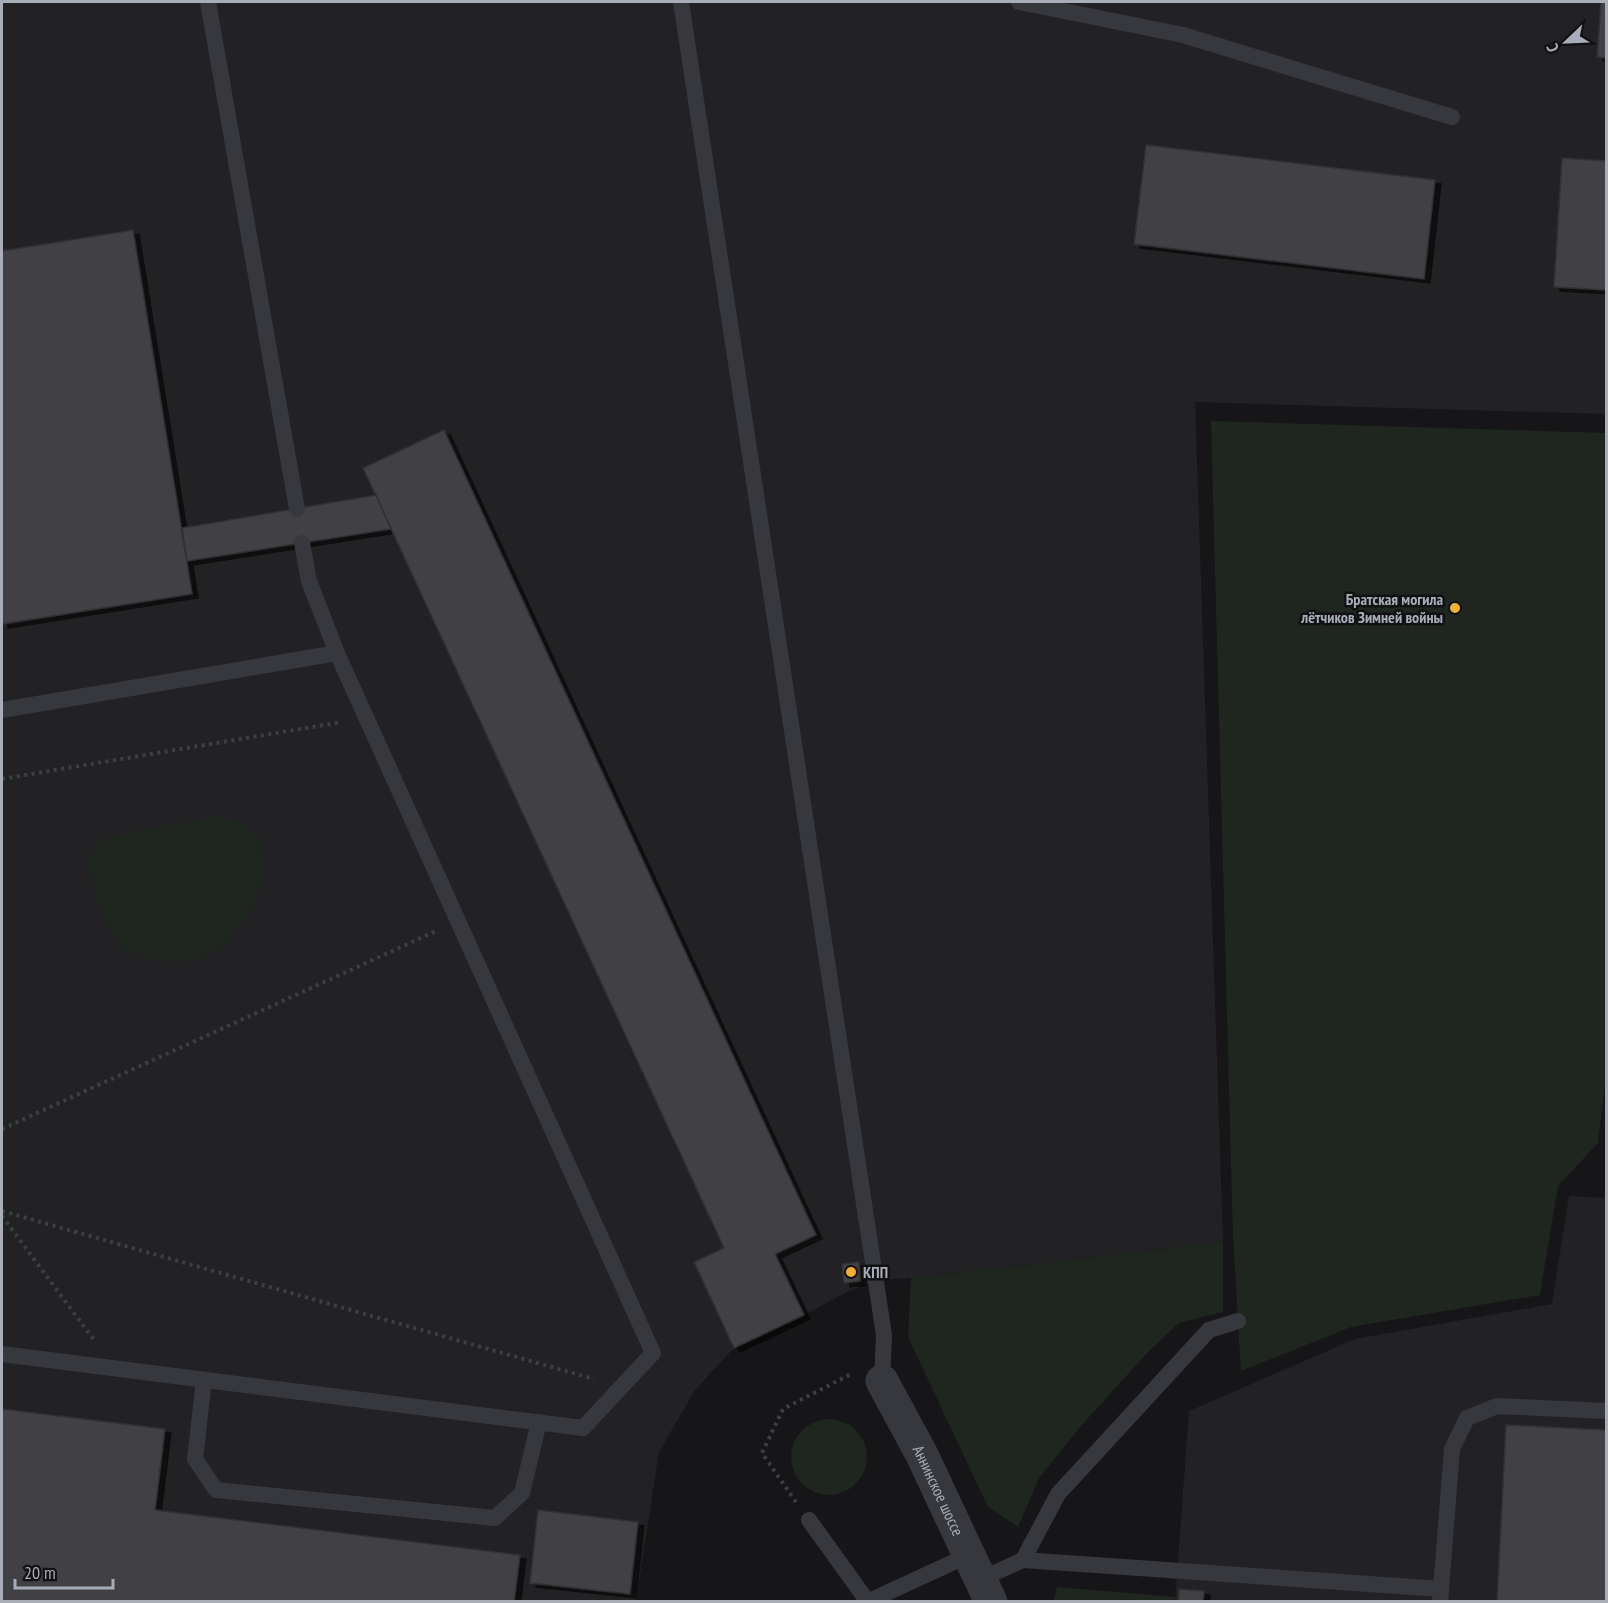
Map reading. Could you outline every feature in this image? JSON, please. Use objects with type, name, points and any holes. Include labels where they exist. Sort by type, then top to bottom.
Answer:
[{"type":"street","name":"Аннинское шоссе","points":[[882,1381],[922,1455],[980,1579]]},
{"type":"lane","points":[[208,2],[297,509]]},
{"type":"lane","points":[[681,2],[884,1335],[882,1381]]},
{"type":"lane","points":[[1019,2],[1183,35],[1452,117]]},
{"type":"lane","points":[[2,1354],[583,1428],[654,1353],[337,652],[309,581],[302,543]]},
{"type":"lane","points":[[2,710],[337,652]]},
{"type":"lane","points":[[1023,1560],[1058,1494],[1209,1330],[1238,1321]]},
{"type":"lane","points":[[204,1380],[195,1459],[216,1490],[495,1518],[522,1492],[539,1422]]},
{"type":"lane","points":[[809,1520],[867,1601],[980,1579],[1023,1560],[1440,1595],[1452,1449],[1467,1418],[1497,1406],[1606,1411]]},
{"type":"path","points":[[2,779],[367,718]]},
{"type":"path","points":[[2,1129],[458,921]]},
{"type":"path","points":[[2,1213],[621,1386]]},
{"type":"path","points":[[2,1213],[116,1369]]},
{"type":"path","points":[[809,1520],[762,1453],[783,1409],[856,1372],[882,1381]]},
{"type":"shaded area","points":[[2,2],[1606,2],[1606,414],[1195,402],[1223,1242],[911,1278],[875,1280],[734,1348],[695,1390],[659,1452],[636,1601],[2,1602]]},
{"type":"shaded area","points":[[1211,421],[1606,433],[1606,1075],[1598,1143],[1558,1186],[1540,1295],[1351,1327],[1241,1371],[1233,1238]]},
{"type":"shaded area","points":[[220,815],[240,823],[260,838],[263,876],[253,906],[225,945],[189,962],[157,961],[120,948],[100,910],[88,861],[102,838]]},
{"type":"shaded area","points":[[1569,1196],[1606,1198],[1606,1601],[1175,1602],[1189,1411],[1355,1339],[1552,1304]]},
{"type":"shaded area","points":[[1223,1242],[1223,1312],[1179,1323],[1148,1352],[1081,1426],[1039,1478],[1018,1527],[988,1507],[908,1337],[911,1278]]},
{"type":"shaded area","points":[[829,1419],[844,1422],[856,1430],[864,1442],[867,1457],[864,1472],[856,1484],[844,1492],[829,1495],[814,1492],[802,1484],[794,1472],[791,1457],[794,1442],[802,1430],[814,1422]]},
{"type":"shaded area","points":[[1057,1587],[1175,1597],[1175,1601],[1054,1601]]},
{"type":"building","points":[[1601,2],[1606,2],[1606,58],[1597,57]]},
{"type":"building","points":[[1146,145],[1435,180],[1424,279],[1134,244]]},
{"type":"building","points":[[1562,158],[1606,161],[1606,290],[1554,287]]},
{"type":"building","points":[[133,230],[192,594],[2,624],[2,251]]},
{"type":"building","points":[[444,430],[816,1235],[775,1254],[804,1315],[734,1348],[694,1262],[724,1248],[363,468]]},
{"type":"building","points":[[376,495],[391,529],[187,561],[182,528]]},
{"type":"building","name":"КПП","points":[[859,1262],[860,1281],[844,1283],[842,1264]]},
{"type":"building","points":[[2,1409],[165,1429],[155,1510],[520,1555],[514,1602],[2,1602]]},
{"type":"building","points":[[1506,1425],[1606,1430],[1606,1602],[1497,1602]]},
{"type":"building","points":[[538,1510],[638,1522],[630,1594],[530,1583]]},
{"type":"building","points":[[1179,1589],[1204,1591],[1203,1602],[1178,1602]]},
{"type":"place","name":"Братская могила лётчиков Зимней войны","points":[[1455,608]]},
{"type":"place","name":"КПП","points":[[851,1272]]}]
